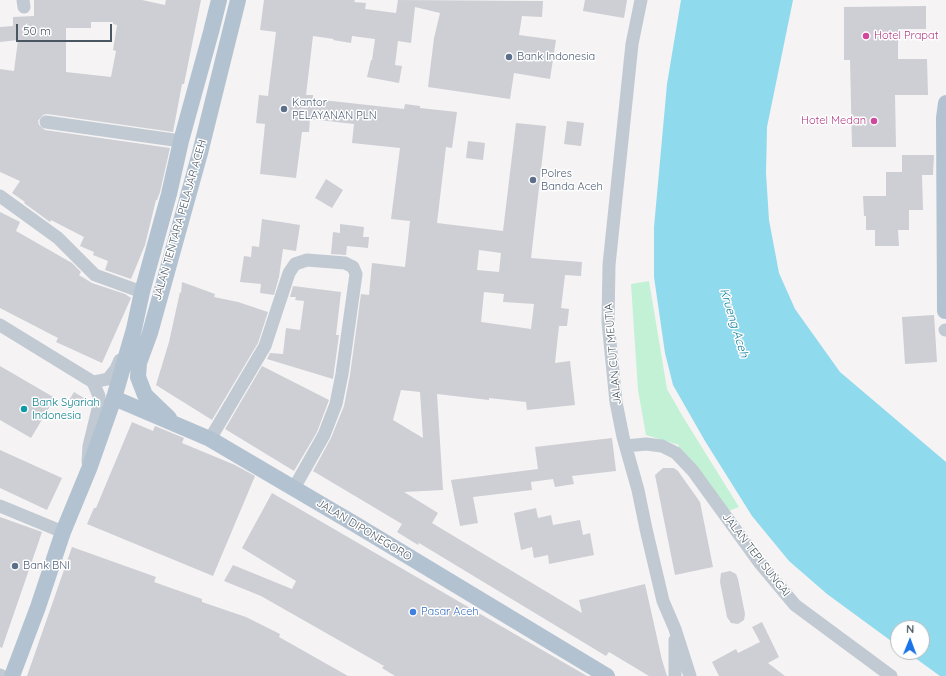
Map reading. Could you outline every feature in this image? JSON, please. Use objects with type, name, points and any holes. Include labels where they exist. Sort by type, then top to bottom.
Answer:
[{"type":"main road","name":"JALAN TENTARA PELAJAR ACEH","points":[[12,676],[63,532],[89,469],[114,398],[134,329],[142,292],[169,194],[180,142],[212,32],[219,0]]},
{"type":"main road","name":"JALAN TENTARA PELAJAR ACEH","points":[[178,426],[145,394],[138,377],[139,363],[150,333],[200,153],[238,0]]},
{"type":"main road","points":[[212,32],[229,32]]},
{"type":"main road","points":[[945,311],[944,118],[946,103]]},
{"type":"main road","name":"JALAN DIPONEGORO","points":[[114,398],[210,439],[606,676]]},
{"type":"street","name":"JALAN CUT MEUTIA","points":[[641,0],[632,44],[609,265],[608,322],[616,402],[626,446],[638,490],[663,600],[675,629],[690,676]]},
{"type":"street","points":[[46,122],[180,142]]},
{"type":"street","points":[[0,196],[58,238],[95,275],[142,292]]},
{"type":"street","points":[[210,439],[265,346],[288,273],[296,264],[307,260],[345,263],[353,267],[356,274],[342,374],[336,404],[324,434],[294,488]]},
{"type":"street","points":[[0,325],[93,382],[99,396],[99,405],[89,446],[89,469]]},
{"type":"street","points":[[93,382],[104,380],[112,375],[134,329]]},
{"type":"street","name":"JALAN TEPI SUNGAI","points":[[626,446],[646,444],[662,446],[676,452],[694,471],[759,562],[795,605],[891,676]]},
{"type":"street","points":[[0,506],[63,532]]},
{"type":"street","points":[[675,629],[675,676]]},
{"type":"green space","points":[[649,281],[667,389],[739,507],[718,515],[675,456],[679,445],[646,435],[638,390],[631,284]]},
{"type":"water","name":"Krueng Aceh","points":[[681,0],[793,0],[767,127],[766,173],[769,220],[779,273],[795,309],[840,372],[946,462],[946,676],[940,676],[918,660],[930,660],[930,620],[890,620],[890,640],[827,594],[789,561],[752,516],[705,441],[673,385],[665,353],[654,277],[654,227],[667,84]]},
{"type":"building","points":[[34,0],[142,0],[165,5],[166,0],[201,0],[173,132],[47,114],[43,115],[38,121],[39,125],[45,130],[170,148],[160,192],[156,200],[145,245],[131,279],[105,270],[108,261],[93,255],[94,252],[80,246],[84,237],[51,220],[50,222],[24,203],[25,202],[12,193],[20,181],[0,172],[0,69],[14,71],[18,40],[0,42],[0,27],[13,26],[13,17],[34,16]],"holes":[[[91,22],[113,22],[113,24],[117,25],[113,50],[116,51],[111,77],[66,72],[66,28],[91,28]]]},
{"type":"building","points":[[264,0],[355,0],[354,2],[366,3],[365,9],[396,13],[398,0],[543,1],[542,17],[522,16],[519,35],[556,40],[550,79],[514,73],[510,99],[428,87],[434,38],[440,13],[415,7],[411,43],[398,41],[395,65],[402,66],[399,83],[367,77],[372,60],[375,39],[352,36],[351,43],[313,36],[306,95],[313,95],[313,99],[404,109],[405,104],[420,106],[420,108],[457,112],[452,148],[446,147],[437,223],[503,231],[516,123],[546,126],[531,258],[582,262],[581,276],[565,275],[561,308],[569,309],[567,326],[559,326],[555,363],[570,361],[575,405],[527,410],[526,402],[489,398],[489,400],[437,394],[443,490],[404,492],[438,513],[432,523],[582,613],[579,600],[645,584],[667,676],[649,676],[609,652],[606,656],[419,543],[418,545],[397,532],[402,524],[313,471],[331,438],[344,406],[350,375],[361,294],[369,295],[372,263],[405,267],[410,221],[391,219],[400,148],[352,143],[354,124],[310,119],[309,132],[302,132],[296,178],[260,174],[265,124],[256,123],[259,95],[268,96],[276,32],[260,30]],"holes":[[[479,250],[501,253],[499,272],[477,270]],[[484,292],[504,294],[503,302],[534,304],[531,329],[481,322]],[[401,390],[420,392],[423,438],[393,420]]]},
{"type":"building","points":[[585,0],[627,0],[624,18],[583,11]]},
{"type":"building","points":[[926,6],[926,29],[898,29],[898,59],[927,59],[928,95],[895,95],[896,147],[852,147],[850,60],[844,60],[844,7]]},
{"type":"building","points":[[567,121],[584,123],[581,146],[564,144]]},
{"type":"building","points":[[468,141],[485,143],[483,160],[466,158]]},
{"type":"building","points":[[902,155],[934,155],[933,175],[922,175],[923,210],[909,210],[909,230],[898,230],[899,246],[875,246],[875,230],[866,230],[866,216],[864,216],[863,196],[886,196],[886,172],[902,172]]},
{"type":"building","points":[[326,179],[343,190],[332,208],[315,198]]},
{"type":"building","points":[[0,212],[20,222],[16,231],[72,263],[81,272],[79,275],[92,283],[125,294],[131,298],[102,363],[56,342],[58,338],[0,308]]},
{"type":"building","points":[[262,219],[300,225],[296,251],[283,249],[279,277],[274,295],[260,293],[261,284],[240,282],[244,256],[251,257],[252,246],[259,247]]},
{"type":"building","points":[[340,224],[364,227],[363,237],[369,237],[368,248],[347,246],[346,255],[331,254],[333,232],[340,233]]},
{"type":"building","points":[[182,282],[215,294],[214,297],[238,302],[268,312],[258,343],[212,420],[156,385],[169,342],[180,292],[181,293]]},
{"type":"building","points":[[293,286],[341,292],[336,335],[339,335],[333,379],[267,359],[270,353],[283,354],[286,328],[300,330],[304,301],[295,300],[296,297],[290,297]]},
{"type":"building","points":[[934,315],[937,362],[905,364],[902,317]]},
{"type":"building","name":"Bank Syariah Indonesia","points":[[0,366],[55,398],[31,438],[0,420]]},
{"type":"building","points":[[262,366],[329,400],[317,432],[294,471],[225,429]]},
{"type":"building","points":[[74,392],[84,398],[78,408],[68,402]]},
{"type":"building","points":[[132,422],[153,431],[155,426],[184,438],[182,443],[235,465],[255,476],[213,576],[87,524],[94,508],[96,508]]},
{"type":"building","points":[[612,438],[616,471],[572,476],[574,484],[555,487],[553,479],[531,482],[532,490],[473,497],[478,523],[460,526],[451,480],[538,469],[535,447]]},
{"type":"building","points":[[0,450],[62,478],[47,510],[0,488]]},
{"type":"building","points":[[663,468],[674,468],[678,471],[700,502],[713,567],[675,575],[655,475]]},
{"type":"building","name":"Pasar Aceh","points":[[272,493],[587,676],[395,676],[382,668],[384,666],[261,596],[224,581],[233,565],[292,589],[296,581],[242,548]]},
{"type":"building","points":[[536,508],[538,518],[551,515],[553,525],[580,520],[583,535],[590,533],[594,555],[549,564],[548,555],[534,558],[532,547],[521,550],[514,513]]},
{"type":"building","name":"Bank BNI","points":[[0,517],[42,532],[2,648],[0,647]]},
{"type":"building","points":[[72,547],[156,577],[154,582],[202,599],[202,602],[246,617],[280,634],[279,637],[348,676],[27,676]]},
{"type":"building","points":[[730,571],[736,574],[738,579],[745,614],[744,620],[738,624],[731,623],[727,617],[720,582],[721,573]]},
{"type":"building","points":[[762,622],[779,657],[768,663],[785,676],[719,676],[712,662],[736,649],[738,653],[760,642],[752,627]]},
{"type":"place","name":"Hotel Prapat","points":[[866,36]]},
{"type":"place","name":"Bank Indonesia","points":[[509,57]]},
{"type":"place","name":"Kantor PELAYANAN PLN","points":[[284,109]]},
{"type":"place","name":"Hotel Medan","points":[[874,121]]},
{"type":"place","name":"Polres Banda Aceh","points":[[533,180]]},
{"type":"place","name":"Bank Syariah Indonesia","points":[[24,409]]},
{"type":"place","name":"Bank BNI","points":[[15,566]]},
{"type":"place","name":"Pasar Aceh","points":[[413,612]]}]
